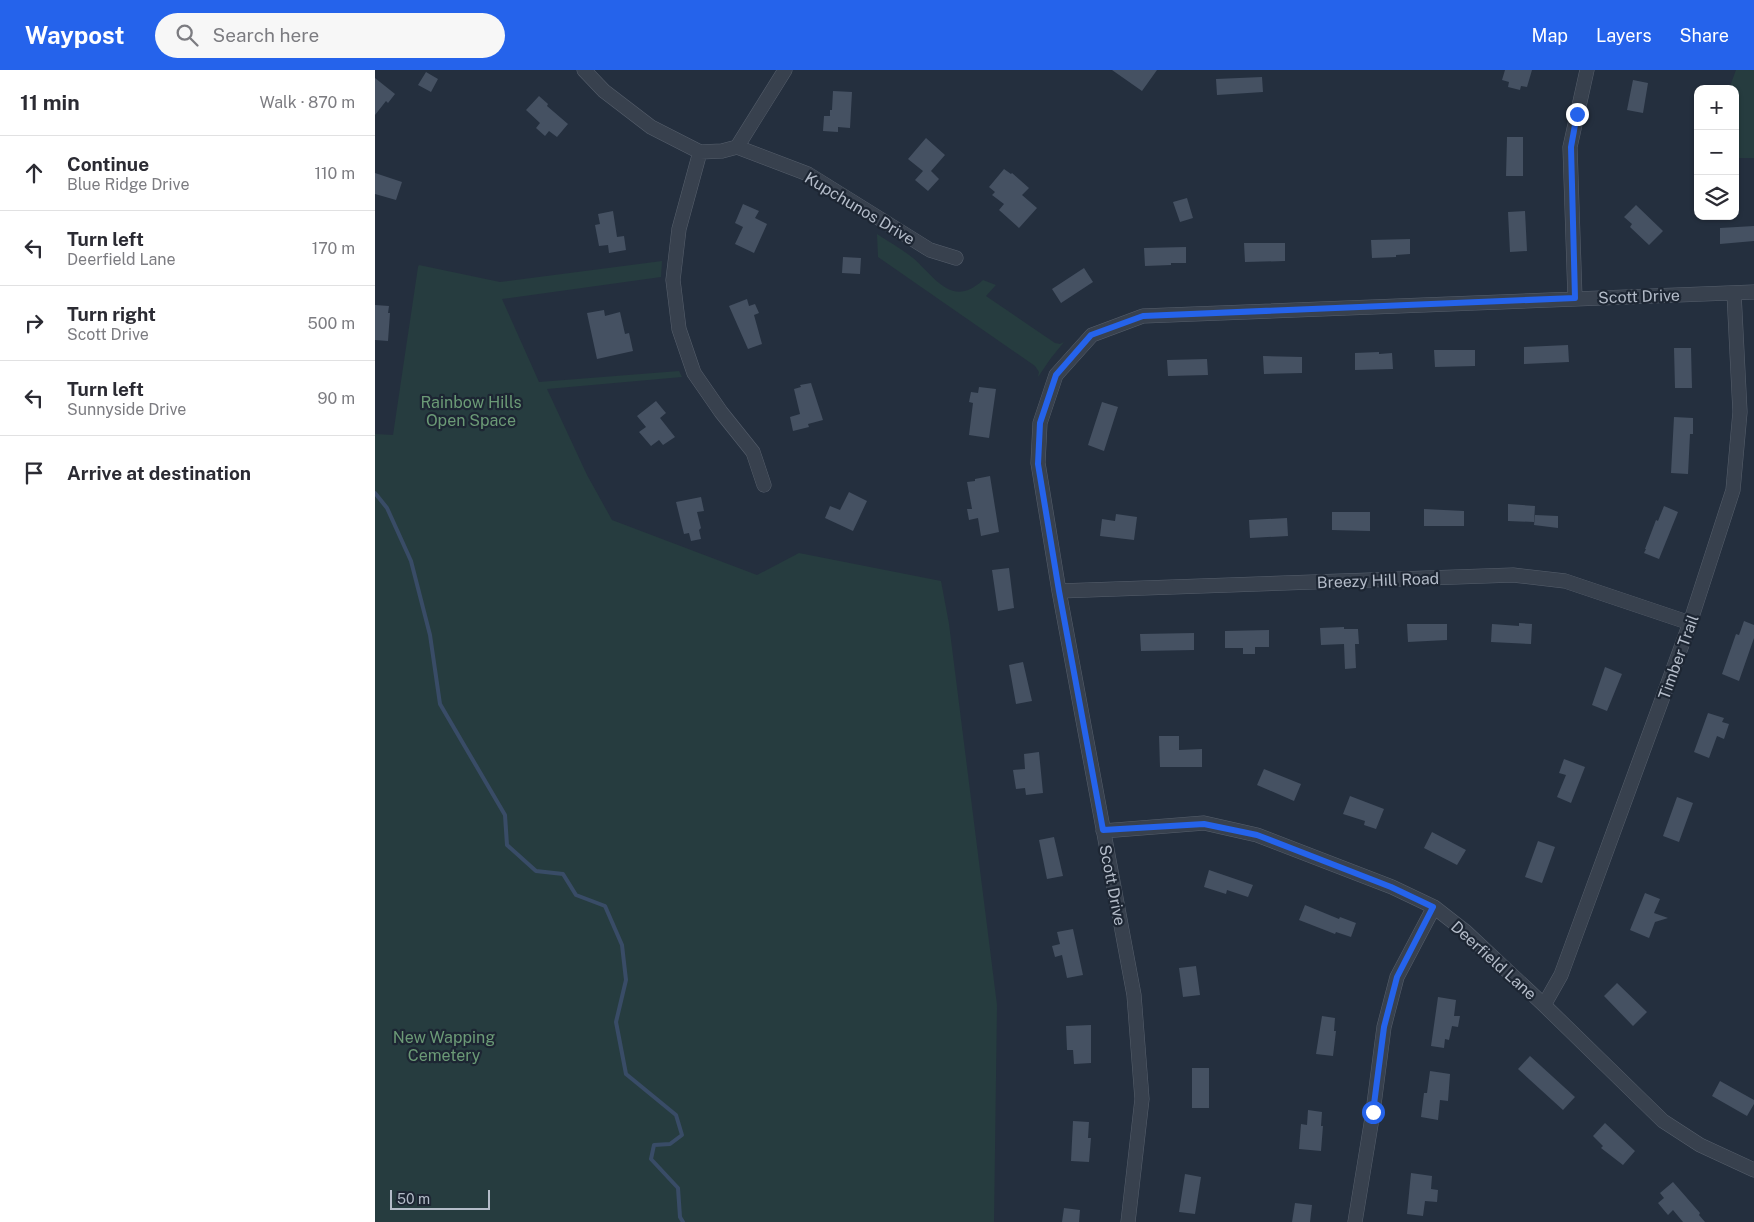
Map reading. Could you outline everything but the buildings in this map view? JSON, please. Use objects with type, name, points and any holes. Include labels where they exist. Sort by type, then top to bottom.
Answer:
[{"type":"street","points":[[584,70],[603,91],[651,127],[700,152],[722,151],[737,147],[785,70]]},
{"type":"street","points":[[1575,298],[1571,147],[1587,70]]},
{"type":"street","name":"Kupchunos Drive","points":[[737,147],[808,174],[930,250],[956,258]]},
{"type":"street","points":[[700,152],[679,229],[673,280],[679,329],[694,373],[721,412],[753,452],[764,485]]},
{"type":"street","name":"Scott Drive","points":[[1128,1222],[1142,1098],[1134,995],[1059,591],[1038,464],[1040,423],[1056,375],[1091,335],[1143,316],[1754,292]]},
{"type":"street","name":"Timber Trail","points":[[1544,1005],[1561,975],[1691,623],[1733,490],[1740,412],[1734,293]]},
{"type":"street","name":"Breezy Hill Road","points":[[1059,591],[1513,575],[1565,581],[1691,623]]},
{"type":"street","name":"Deerfield Lane","points":[[1103,830],[1204,824],[1257,835],[1391,887],[1433,907],[1466,932],[1663,1121],[1700,1145],[1754,1170]]},
{"type":"street","points":[[1355,1222],[1373,1112],[1384,1027],[1397,977],[1433,907]]},
{"type":"green space","points":[[1736,70],[1754,70],[1754,158],[1739,158],[1739,85],[1730,85]]},
{"type":"green space","points":[[877,234],[913,258],[937,281],[953,291],[972,288],[983,280],[996,285],[986,296],[1055,343],[1060,344],[1064,342],[1038,377],[1039,372],[1035,366],[878,257]]},
{"type":"green space","points":[[662,261],[661,277],[502,299],[539,382],[679,371],[682,377],[547,389],[587,475],[612,520],[757,575],[799,553],[941,581],[949,624],[997,1005],[994,1222],[375,1222],[375,434],[393,435],[418,267],[419,265],[500,282]]},
{"type":"waterway","points":[[375,493],[387,508],[411,561],[430,635],[440,704],[505,815],[507,845],[536,871],[563,874],[576,895],[605,906],[622,945],[626,980],[616,1022],[626,1074],[676,1115],[682,1135],[670,1144],[654,1145],[651,1159],[678,1188],[680,1217],[683,1222]]},
{"type":"route","points":[[1373,1112],[1384,1027],[1397,977],[1433,907],[1391,887],[1257,835],[1204,824],[1103,830],[1059,591],[1038,464],[1040,423],[1056,375],[1091,335],[1143,316],[1575,298],[1571,147],[1577,114]]},
{"type":"park label","name":"Rainbow Hills Open Space","points":[[471,411]]},
{"type":"park label","name":"New Wapping Cemetery","points":[[444,1046]]}]
